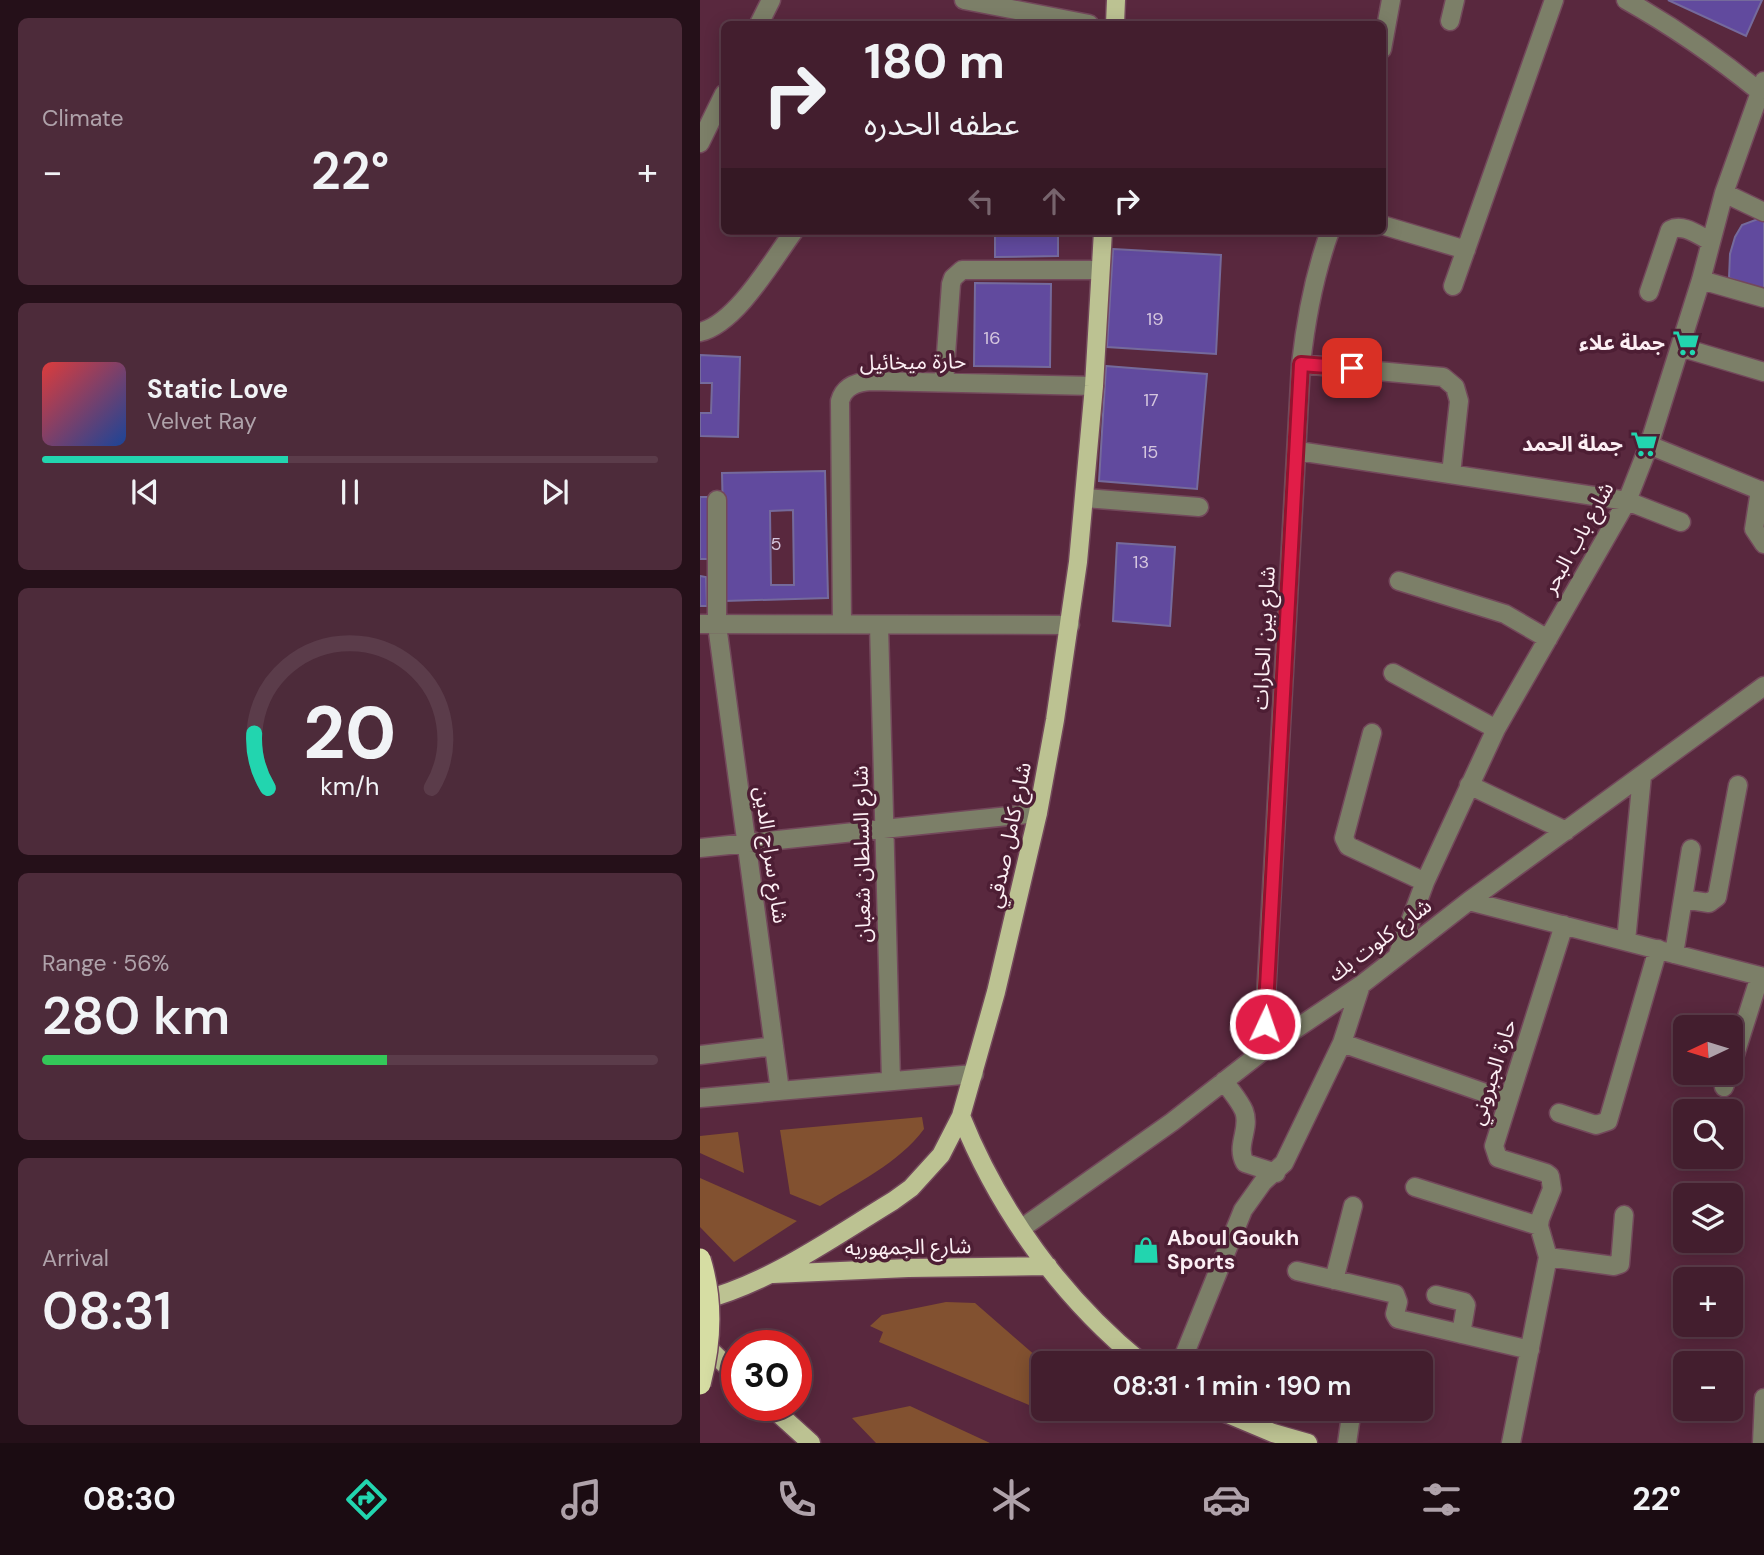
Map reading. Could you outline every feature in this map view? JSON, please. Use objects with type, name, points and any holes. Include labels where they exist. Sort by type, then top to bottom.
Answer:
[{"type":"highway","points":[[700,1259],[710,1308],[709,1336],[700,1384]]},
{"type":"main road","points":[[1115,21],[1116,0]]},
{"type":"main road","name":"شارع كامل صدقي","points":[[700,1301],[737,1289],[770,1274],[911,1188],[941,1155],[961,1115],[1008,944],[1038,813],[1070,625],[1085,498],[1102,235]]},
{"type":"main road","points":[[961,1115],[987,1174],[1021,1228],[1089,1316],[1128,1351]]},
{"type":"main road","name":"شارع الجمهوريه","points":[[770,1274],[1048,1266]]},
{"type":"main road","points":[[700,1340],[721,1361]]},
{"type":"main road","points":[[700,1378],[721,1376]]},
{"type":"main road","points":[[787,1421],[811,1443]]},
{"type":"main road","points":[[1244,1421],[1308,1443]]},
{"type":"street","points":[[760,21],[771,0]]},
{"type":"street","points":[[964,0],[1073,21]]},
{"type":"street","points":[[1386,31],[1391,0]]},
{"type":"street","points":[[1450,21],[1455,0]]},
{"type":"street","points":[[1453,286],[1554,0]]},
{"type":"street","points":[[1626,0],[1667,23],[1762,86]]},
{"type":"street","points":[[1008,21],[1021,11]]},
{"type":"street","name":"شارع باب البحر","points":[[1397,957],[1425,882],[1496,729],[1627,501],[1649,445],[1701,280],[1724,193],[1762,86]]},
{"type":"street","points":[[700,143],[721,100]]},
{"type":"street","points":[[1724,193],[1764,212]]},
{"type":"street","points":[[1386,226],[1466,250]]},
{"type":"street","points":[[1649,292],[1670,230],[1682,228],[1710,241]]},
{"type":"street","points":[[700,332],[722,322],[736,309],[791,235]]},
{"type":"street","name":"شارع بين الحارات","points":[[1263,1051],[1301,364],[1307,312],[1319,261],[1329,235]]},
{"type":"street","points":[[944,382],[951,284],[957,273],[962,270],[1100,270]]},
{"type":"street","points":[[1701,280],[1764,298]]},
{"type":"street","points":[[1680,346],[1764,372]]},
{"type":"street","points":[[1301,364],[1443,377],[1455,387],[1459,401],[1451,474]]},
{"type":"street","name":"حارة ميخائيل","points":[[842,624],[840,401],[842,393],[848,387],[858,382],[871,381],[1094,386]]},
{"type":"street","points":[[1649,445],[1762,491],[1754,529],[1764,544]]},
{"type":"street","points":[[1298,451],[1627,501],[1681,522]]},
{"type":"street","points":[[1085,498],[1199,507]]},
{"type":"street","name":"شارع سراج الدين","points":[[717,500],[708,561],[708,624],[746,844],[780,1091]]},
{"type":"street","points":[[1399,582],[1504,614],[1548,639]]},
{"type":"street","points":[[708,624],[1070,625]]},
{"type":"street","name":"شارع السلطان شعبان","points":[[879,625],[891,1081]]},
{"type":"street","points":[[1393,673],[1496,729]]},
{"type":"street","name":"شارع كلوت بك","points":[[1021,1228],[1172,1122],[1263,1051],[1361,985],[1469,901],[1764,685]]},
{"type":"street","points":[[1372,733],[1344,838],[1348,846],[1425,882]]},
{"type":"street","points":[[1626,941],[1642,776]]},
{"type":"street","points":[[1469,785],[1566,831]]},
{"type":"street","points":[[1683,899],[1709,903],[1717,897],[1738,785]]},
{"type":"street","points":[[700,848],[1038,813]]},
{"type":"street","points":[[1559,1113],[1596,1125],[1608,1121],[1683,899],[1691,849]]},
{"type":"street","points":[[1469,901],[1762,976],[1743,1032]]},
{"type":"street","name":"حارة الجبروني","points":[[1539,1226],[1552,1189],[1550,1176],[1503,1161],[1495,1154],[1494,1146],[1564,925]]},
{"type":"street","points":[[1186,1351],[1243,1210],[1263,1182],[1284,1163],[1342,1043],[1361,985]]},
{"type":"street","points":[[1342,1043],[1508,1101]]},
{"type":"street","points":[[700,1055],[774,1046]]},
{"type":"street","points":[[700,1098],[974,1074]]},
{"type":"street","points":[[1224,1082],[1244,1111],[1245,1128],[1240,1147],[1245,1163],[1276,1173]]},
{"type":"street","points":[[1415,1187],[1539,1226],[1548,1257],[1511,1443]]},
{"type":"street","points":[[1334,1280],[1353,1206]]},
{"type":"street","points":[[1548,1257],[1614,1266],[1619,1264],[1624,1215]]},
{"type":"street","points":[[1297,1271],[1395,1294],[1398,1302],[1395,1314],[1398,1319],[1530,1350]]},
{"type":"street","points":[[1436,1295],[1464,1302],[1466,1305],[1461,1334]]},
{"type":"street","points":[[1762,1443],[1764,1398]]},
{"type":"street","points":[[1347,1443],[1350,1421]]},
{"type":"shaded area","points":[[922,1117],[924,1129],[902,1153],[820,1206],[790,1194],[780,1130]]},
{"type":"shaded area","points":[[738,1132],[744,1173],[700,1153],[700,1136]]},
{"type":"shaded area","points":[[700,1178],[797,1221],[734,1262],[700,1227]]},
{"type":"shaded area","points":[[946,1302],[975,1303],[1031,1352],[1031,1406],[879,1342],[883,1332],[870,1326],[882,1315]]},
{"type":"shaded area","points":[[910,1406],[990,1443],[876,1443],[852,1418]]},
{"type":"building","points":[[1668,0],[1762,0],[1746,36]]},
{"type":"building","points":[[1758,219],[1764,221],[1764,290],[1729,278],[1730,254],[1735,237],[1742,225]]},
{"type":"building","points":[[995,235],[1058,235],[1058,256],[995,257]]},
{"type":"building","points":[[1113,249],[1221,255],[1216,354],[1107,347]]},
{"type":"building","points":[[975,283],[1051,284],[1050,367],[974,366]]},
{"type":"building","points":[[700,355],[740,357],[738,437],[700,436],[700,413],[711,413],[712,383],[700,383]]},
{"type":"building","points":[[1106,366],[1207,374],[1197,489],[1099,481]]},
{"type":"building","points":[[825,471],[828,598],[725,601],[722,473]],"holes":[[[793,510],[794,585],[771,585],[770,511]]]},
{"type":"building","points":[[700,497],[711,497],[708,559],[700,559]]},
{"type":"building","points":[[1117,543],[1175,547],[1170,626],[1113,621]]},
{"type":"building","points":[[700,576],[706,577],[707,606],[700,606]]},
{"type":"place","name":"جملة علاء","points":[[1686,343]]},
{"type":"place","name":"جملة الحمد","points":[[1644,444]]},
{"type":"place","name":"Aboul Goukh Sports","points":[[1146,1250]]},
{"type":"route","points":[[1265,1024],[1301,364],[1352,368]]}]
